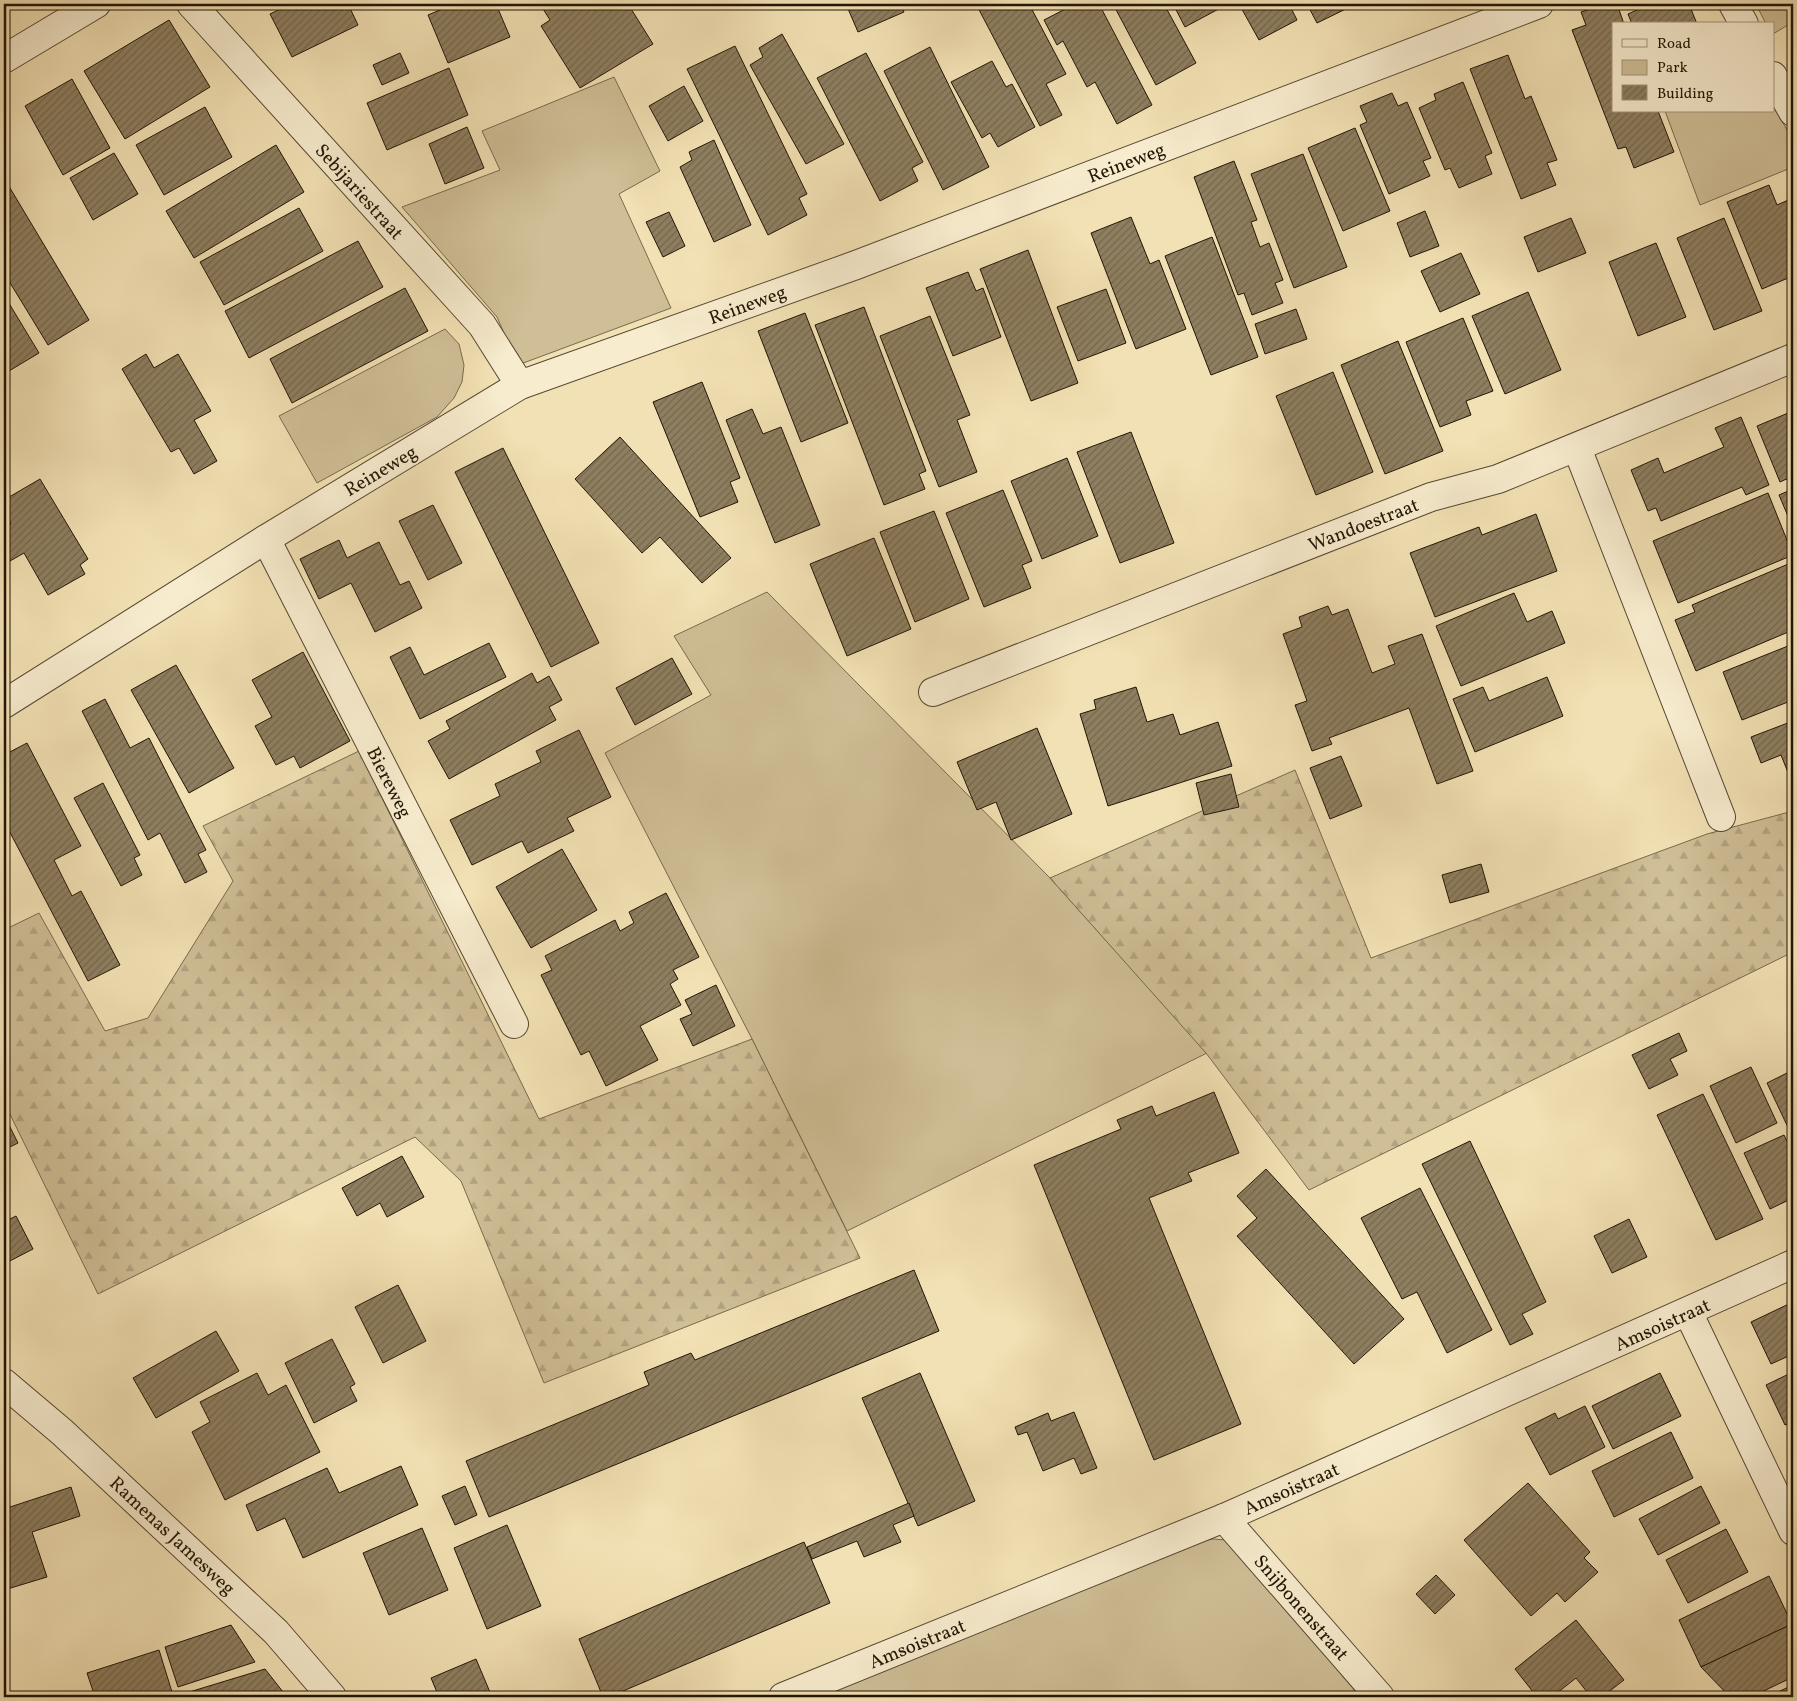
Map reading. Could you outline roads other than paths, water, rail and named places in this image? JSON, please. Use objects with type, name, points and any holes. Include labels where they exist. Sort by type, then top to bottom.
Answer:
[{"type":"street","points":[[4,59],[96,4]]},
{"type":"street","name":"Sebijariestraat","points":[[191,4],[482,325],[520,385]]},
{"type":"street","name":"Reineweg","points":[[4,704],[266,539],[520,385],[856,266],[1539,4]]},
{"type":"street","points":[[1732,4],[1743,22]]},
{"type":"street","points":[[1774,78],[1793,112]]},
{"type":"street","name":"Wandoestraat","points":[[933,692],[1431,497],[1498,479],[1793,358]]},
{"type":"street","points":[[1577,448],[1721,817]]},
{"type":"street","name":"Biereweg","points":[[266,539],[514,1024]]},
{"type":"street","name":"Amsoistraat","points":[[783,1697],[1224,1518],[1793,1264]]},
{"type":"street","points":[[1688,1312],[1793,1531]]},
{"type":"street","name":"Ramenas Jamesweg","points":[[4,1382],[62,1432],[276,1632],[332,1697]]},
{"type":"street","name":"Snijbonenstraat","points":[[1224,1518],[1380,1697]]}]
